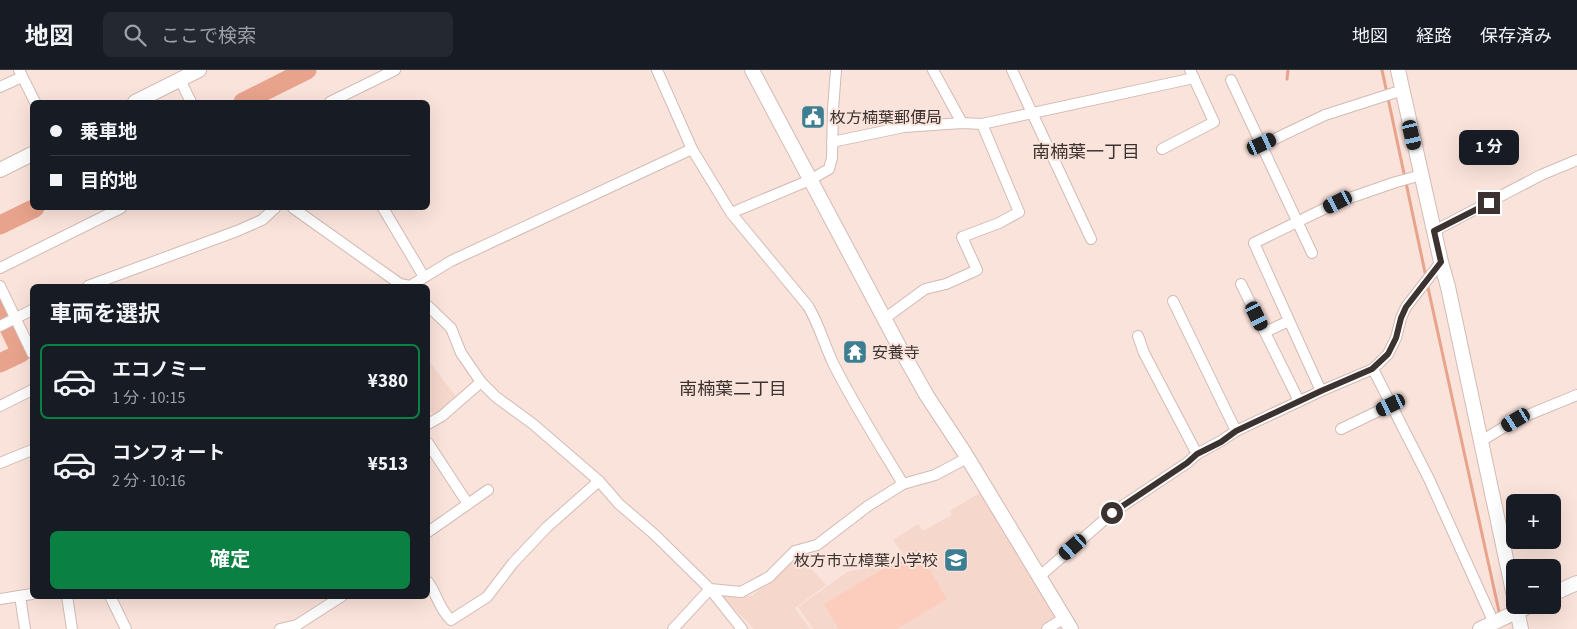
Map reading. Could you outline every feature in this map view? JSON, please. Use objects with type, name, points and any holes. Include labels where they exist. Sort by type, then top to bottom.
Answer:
[{"type":"street","points":[[139,100],[200,70]]},
{"type":"street","points":[[334,100],[395,70]]},
{"type":"street","points":[[657,70],[692,149],[731,213],[808,306],[833,362],[903,484]]},
{"type":"street","points":[[752,70],[927,396],[967,458],[1067,624],[1047,629]]},
{"type":"street","points":[[731,213],[810,180],[829,169],[832,158],[836,70]]},
{"type":"street","points":[[932,70],[962,123]]},
{"type":"street","points":[[1398,70],[1448,287],[1506,563]]},
{"type":"street","points":[[1014,71],[1032,114],[1091,239]]},
{"type":"street","points":[[0,88],[20,73],[34,100]]},
{"type":"street","points":[[832,142],[904,127],[962,123],[982,124],[1032,114],[1192,74],[1214,122],[1162,149]]},
{"type":"street","points":[[180,80],[190,100]]},
{"type":"street","points":[[1231,80],[1312,253]]},
{"type":"street","points":[[1262,144],[1325,115],[1403,90]]},
{"type":"street","points":[[884,319],[925,289],[946,284],[977,270],[962,237],[999,223],[1019,212],[982,124]]},
{"type":"street","points":[[413,284],[451,261],[692,149]]},
{"type":"street","points":[[0,170],[30,155]]},
{"type":"street","points":[[1434,231],[1541,175],[1577,160]]},
{"type":"street","points":[[1321,391],[1254,243],[1338,202],[1422,175]]},
{"type":"street","points":[[0,268],[117,210]]},
{"type":"street","points":[[93,284],[237,231],[262,220],[273,210]]},
{"type":"street","points":[[296,210],[400,284]]},
{"type":"street","points":[[384,210],[424,277]]},
{"type":"street","points":[[1038,577],[1112,513],[1187,463],[1197,454],[1221,442],[1236,431],[1372,369],[1388,354],[1396,338],[1406,307],[1441,262]]},
{"type":"street","points":[[1242,284],[1299,401]]},
{"type":"street","points":[[0,286],[30,346]]},
{"type":"street","points":[[1173,301],[1236,431]]},
{"type":"street","points":[[430,308],[450,328],[461,353],[481,382],[496,397],[533,424],[599,481],[619,504],[654,534],[710,589],[742,629]]},
{"type":"street","points":[[0,326],[30,311]]},
{"type":"street","points":[[1265,332],[1289,321]]},
{"type":"street","points":[[1138,336],[1144,353],[1197,454]]},
{"type":"street","points":[[1372,369],[1430,479],[1494,623]]},
{"type":"street","points":[[430,423],[442,416],[481,382]]},
{"type":"street","points":[[0,406],[30,391]]},
{"type":"street","points":[[1481,441],[1516,420],[1577,395]]},
{"type":"street","points":[[1341,429],[1391,405]]},
{"type":"street","points":[[430,446],[468,504]]},
{"type":"street","points":[[0,463],[30,451]]},
{"type":"street","points":[[710,589],[741,592],[769,577],[795,551],[817,546],[868,506],[903,484],[935,475],[967,458]]},
{"type":"street","points":[[430,585],[435,591],[443,613],[451,620],[487,597],[513,563],[547,528],[599,481]]},
{"type":"street","points":[[430,531],[488,490]]},
{"type":"street","points":[[1561,590],[1577,583]]},
{"type":"street","points":[[673,629],[710,589]]},
{"type":"street","points":[[0,599],[30,594]]},
{"type":"street","points":[[20,596],[25,629]]},
{"type":"street","points":[[67,599],[72,629]]},
{"type":"street","points":[[111,599],[126,629]]},
{"type":"street","points":[[280,629],[297,625],[337,599]]},
{"type":"street","points":[[1480,629],[1512,614]]},
{"type":"street","points":[[1517,614],[1521,629]]},
{"type":"shaded area","points":[[430,363],[457,398],[434,415],[430,410]]},
{"type":"shaded area","name":"枚方市立樟葉小学校","points":[[981,492],[1058,617],[1041,629],[813,629],[798,607],[847,572],[877,566],[903,553],[893,540],[918,524],[923,531],[952,515],[950,511]]},
{"type":"shaded area","points":[[917,549],[947,599],[896,629],[839,629],[824,604]]},
{"type":"shaded area","points":[[800,556],[826,585],[795,608],[810,629],[754,629],[722,596],[752,596]]},
{"type":"waterway","points":[[247,100],[307,70]]},
{"type":"waterway","points":[[1287,79],[1288,70]]},
{"type":"waterway","points":[[1382,70],[1426,277]]},
{"type":"waterway","points":[[0,225],[31,210]]},
{"type":"waterway","points":[[1427,283],[1500,616]]},
{"type":"waterway","points":[[0,309],[21,353],[0,363]]},
{"type":"place","name":"枚方楠葉郵便局","points":[[813,117]]},
{"type":"place","name":"安養寺","points":[[855,352]]},
{"type":"place","name":"枚方市立樟葉小学校","points":[[956,560]]},
{"type":"district","name":"南楠葉一丁目","points":[[1086,152]]},
{"type":"district","name":"南楠葉二丁目","points":[[733,389]]},
{"type":"route","points":[[1112,513],[1187,463],[1197,454],[1221,442],[1236,431],[1372,369],[1388,354],[1396,338],[1406,307],[1441,262],[1434,231],[1489,203]]}]
